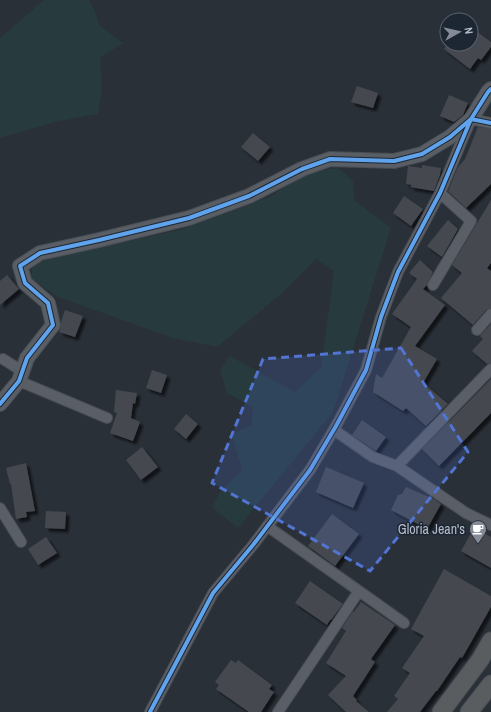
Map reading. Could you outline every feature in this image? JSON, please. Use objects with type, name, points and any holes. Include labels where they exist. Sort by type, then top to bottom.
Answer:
[{"type":"highway","points":[[441,712],[480,660],[491,641]]},
{"type":"highway","points":[[469,712],[491,684]]},
{"type":"street","points":[[150,712],[213,593],[310,470],[334,430],[366,370],[382,317],[398,272],[440,193],[471,119],[488,92],[491,90]]},
{"type":"street","points":[[471,119],[491,123]]},
{"type":"street","points":[[0,404],[21,376],[27,358],[53,326],[48,303],[25,283],[20,266],[40,253],[189,218],[249,196],[302,169],[330,159],[394,161],[422,154],[450,137],[471,119]]},
{"type":"street","points":[[433,285],[471,221],[440,193]]},
{"type":"street","points":[[477,330],[491,314]]},
{"type":"street","points":[[3,359],[21,376],[107,418]]},
{"type":"street","points":[[397,466],[491,369]]},
{"type":"street","points":[[334,430],[373,457],[397,466],[466,513],[491,525]]},
{"type":"street","points":[[0,508],[21,542]]},
{"type":"street","points":[[267,526],[404,622]]},
{"type":"street","points":[[278,712],[359,591]]},
{"type":"highlighted area","points":[[401,348],[468,452],[370,571],[212,483],[263,359]]},
{"type":"green space","points":[[44,0],[89,0],[100,26],[123,43],[100,58],[102,89],[98,114],[58,121],[0,138],[0,38]]},
{"type":"green space","points":[[338,168],[353,181],[354,200],[391,228],[333,412],[238,528],[212,507],[220,492],[242,470],[232,435],[251,425],[253,407],[227,393],[220,370],[230,356],[295,392],[321,367],[334,271],[316,259],[280,295],[217,347],[173,338],[58,297],[32,279],[32,266],[51,258],[180,230],[270,197],[307,172]]},
{"type":"building","points":[[479,33],[491,42],[491,47],[481,60],[478,58],[470,69],[448,52],[479,52]]},
{"type":"building","points":[[357,86],[378,93],[373,108],[351,102]]},
{"type":"building","points":[[449,95],[468,103],[463,115],[454,122],[440,116]]},
{"type":"building","points":[[478,127],[491,129],[491,184],[466,208],[448,191],[458,167],[465,159]]},
{"type":"building","points":[[253,133],[270,147],[258,161],[241,147]]},
{"type":"building","points":[[422,165],[441,168],[434,191],[410,187],[412,185],[406,184],[408,166],[422,168]]},
{"type":"building","points":[[404,196],[423,209],[411,226],[393,213]]},
{"type":"building","points":[[491,200],[491,263],[487,268],[491,271],[491,308],[486,310],[473,325],[441,298],[462,273],[452,265]]},
{"type":"building","points":[[448,220],[458,229],[442,257],[427,246]]},
{"type":"building","points":[[420,260],[433,272],[427,285],[423,289],[445,305],[415,346],[437,359],[423,383],[448,404],[426,426],[406,408],[403,411],[373,392],[376,374],[382,378],[411,327],[392,314],[417,279],[409,273]]},
{"type":"building","points":[[7,275],[19,289],[0,305],[0,281]]},
{"type":"building","points":[[65,310],[83,316],[75,337],[59,332]]},
{"type":"building","points":[[491,324],[491,363],[487,364],[472,351],[483,339],[480,336]]},
{"type":"building","points":[[152,370],[167,375],[161,393],[146,388]]},
{"type":"building","points":[[491,379],[491,413],[439,466],[422,449]]},
{"type":"building","points":[[116,390],[137,393],[135,404],[133,403],[131,418],[140,422],[133,441],[110,433],[117,413],[114,412]]},
{"type":"building","points":[[186,414],[198,424],[186,439],[174,429]]},
{"type":"building","points":[[362,420],[386,437],[376,451],[352,435]]},
{"type":"building","points":[[142,447],[158,467],[141,480],[126,460]]},
{"type":"building","points":[[26,463],[35,511],[26,512],[27,517],[16,519],[11,484],[6,468]]},
{"type":"building","points":[[326,467],[364,483],[353,508],[316,492]]},
{"type":"building","points":[[406,487],[434,499],[441,504],[427,529],[391,510],[398,495],[402,494]]},
{"type":"building","points":[[46,511],[66,512],[65,529],[45,528]]},
{"type":"building","points":[[332,514],[359,534],[335,566],[308,546]]},
{"type":"building","name":"Gloria Jean's","points":[[474,528],[491,537],[491,568],[461,551]]},
{"type":"building","points":[[46,537],[57,553],[38,565],[28,549]]},
{"type":"building","points":[[444,569],[491,596],[491,607],[462,658],[460,657],[437,691],[420,712],[387,712],[398,699],[394,696],[410,673],[402,668],[424,636],[411,629]]},
{"type":"building","points":[[310,581],[343,604],[327,625],[295,603]]},
{"type":"building","points":[[361,602],[395,625],[371,659],[375,662],[353,696],[357,700],[356,701],[369,712],[346,712],[328,695],[346,676],[326,663],[346,631],[342,628]]},
{"type":"building","points":[[231,660],[236,663],[238,660],[272,685],[269,689],[274,692],[261,712],[249,712],[216,689],[219,685],[215,682]]},
{"type":"cycle path","points":[[0,404],[19,381],[27,358],[53,325],[48,303],[25,283],[20,266],[40,253],[189,218],[249,196],[302,169],[330,159],[394,161],[422,154],[450,137],[471,119],[491,89]]},
{"type":"cycle path","points":[[150,712],[213,593],[253,545],[310,470],[336,426],[366,370],[381,317],[398,272],[440,193],[471,119],[491,123]]},
{"type":"place","name":"Gloria Jean's","points":[[478,544]]}]
